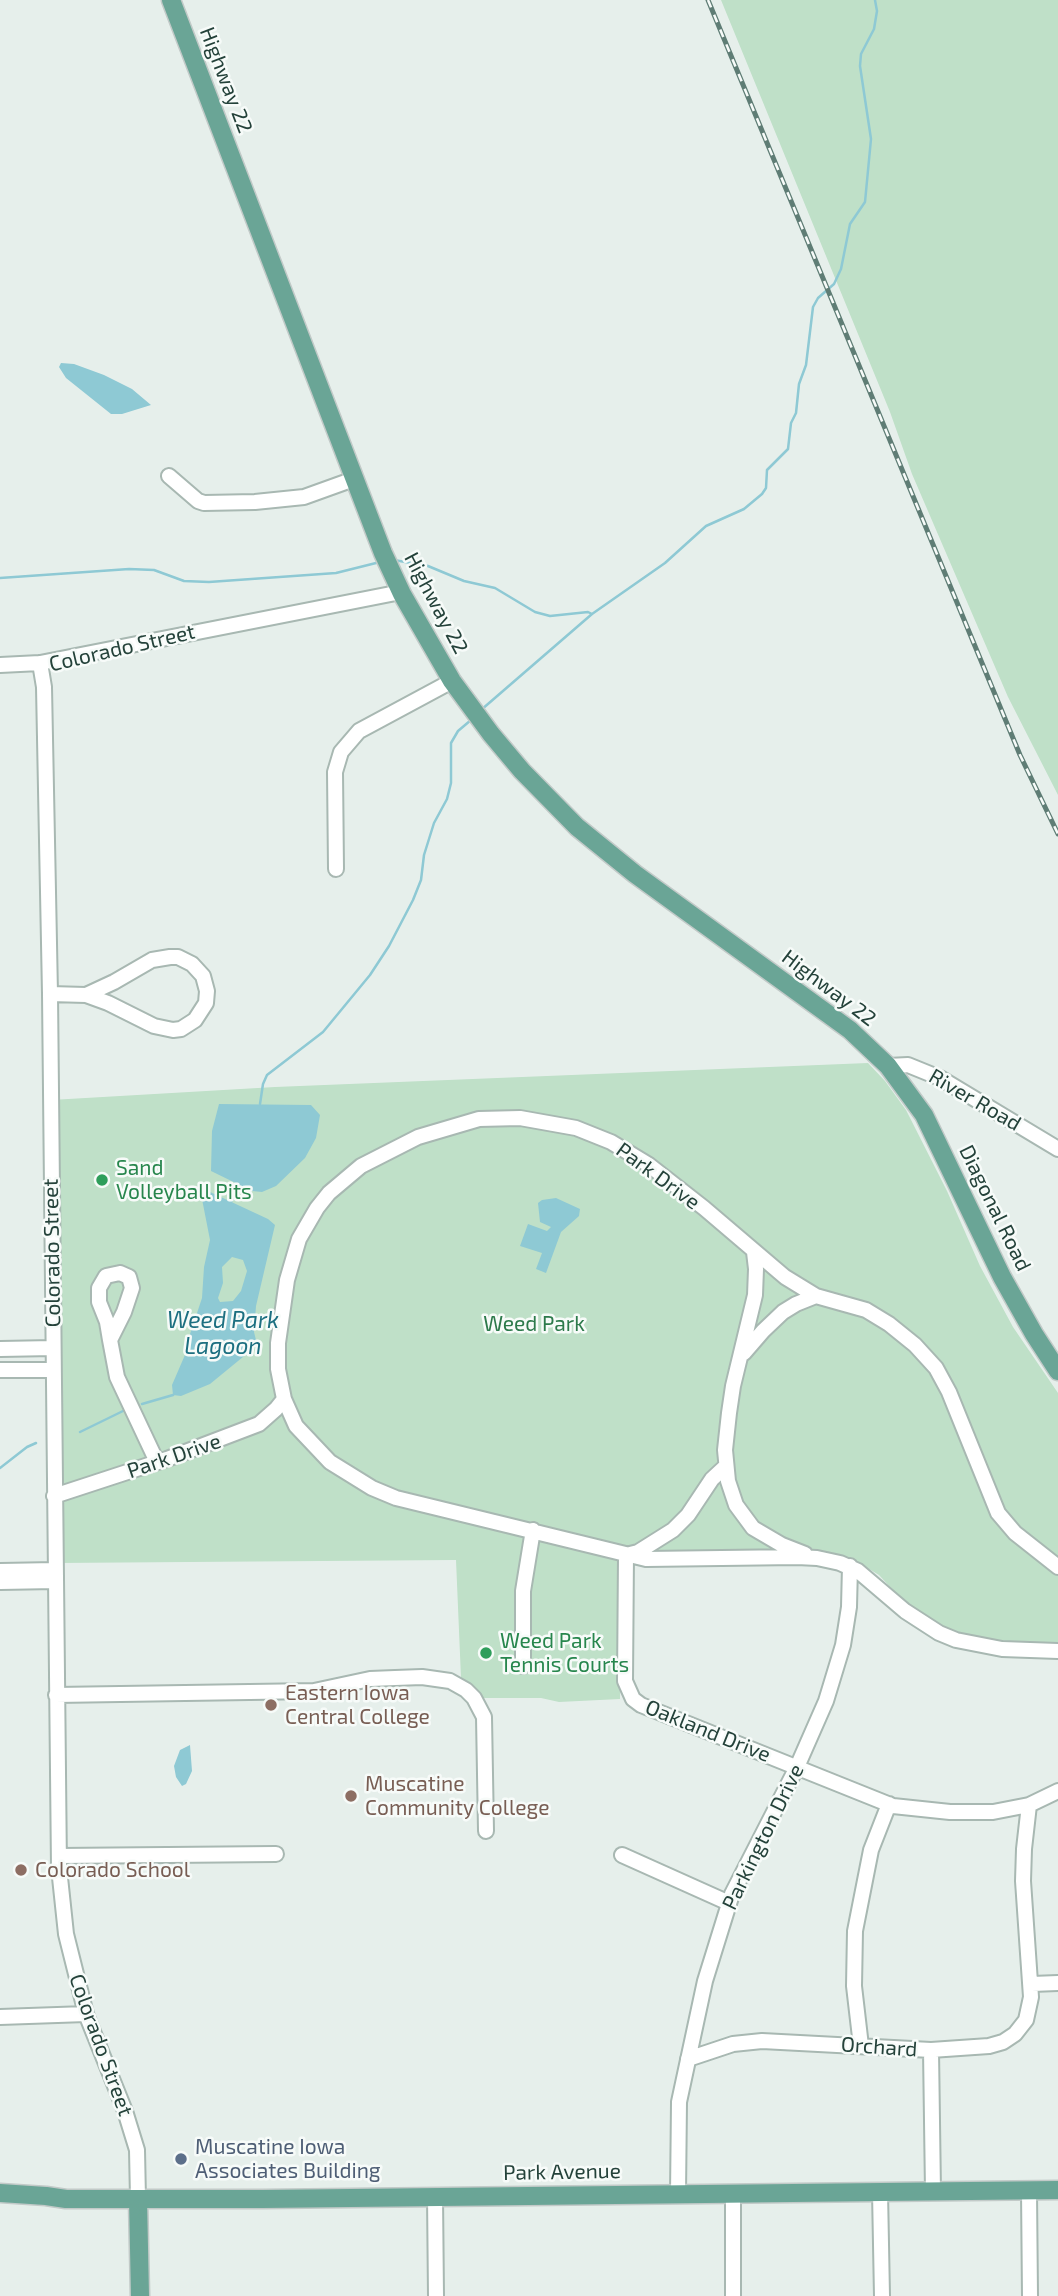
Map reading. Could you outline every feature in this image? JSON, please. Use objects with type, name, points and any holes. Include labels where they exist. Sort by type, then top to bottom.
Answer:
[{"type":"main road","name":"Highway 22","points":[[171,0],[354,479],[401,592],[452,681],[522,771],[577,827],[635,874],[850,1030],[888,1066]]},
{"type":"main road","name":"Diagonal Road","points":[[888,1066],[924,1115],[1002,1277],[1058,1371]]},
{"type":"main road","name":"Park Avenue","points":[[0,2203],[66,2199],[1058,2190]]},
{"type":"main road","name":"Park Avenue","points":[[0,2193],[66,2199]]},
{"type":"main road","points":[[138,2199],[140,2296]]},
{"type":"street","points":[[169,476],[204,503],[256,502],[304,497],[354,479]]},
{"type":"street","name":"Colorado Street","points":[[138,2199],[137,2151],[134,2138],[86,2014],[66,1934],[59,1856],[50,994],[44,687],[40,663],[401,592]]},
{"type":"street","points":[[0,665],[40,663]]},
{"type":"street","points":[[336,869],[335,772],[341,752],[359,732],[452,681]]},
{"type":"street","points":[[50,994],[86,995],[154,1026],[173,1030],[181,1029],[195,1020],[206,1003],[207,991],[203,976],[192,964],[178,957],[170,957],[152,960],[86,995]]},
{"type":"street","name":"River Road","points":[[888,1066],[908,1065],[930,1074],[1058,1149]]},
{"type":"street","name":"Park Drive","points":[[1058,1567],[1015,1533],[998,1513],[956,1406],[927,1356],[876,1316],[850,1304],[816,1296],[785,1277],[649,1165],[592,1133],[520,1118],[498,1117],[453,1125],[418,1137],[362,1167],[329,1193],[309,1221],[293,1258],[280,1320],[278,1369],[284,1399],[304,1436],[330,1462],[372,1488],[420,1504],[626,1555],[669,1560],[817,1558],[850,1566],[905,1611],[939,1633],[968,1643],[1002,1649],[1058,1651]]},
{"type":"street","points":[[754,1252],[755,1295],[733,1386],[726,1466],[731,1495],[753,1528],[782,1545],[817,1558]]},
{"type":"street","points":[[741,1357],[783,1312],[816,1296]]},
{"type":"street","points":[[110,1340],[117,1377],[157,1462]]},
{"type":"street","points":[[0,1349],[53,1348]]},
{"type":"street","points":[[0,1370],[53,1370]]},
{"type":"street","name":"Park Drive","points":[[54,1496],[259,1424],[284,1399]]},
{"type":"street","points":[[259,1424],[294,1421]]},
{"type":"street","points":[[626,1555],[663,1539],[688,1515],[712,1479],[726,1466]]},
{"type":"street","points":[[523,1666],[523,1591],[533,1530]]},
{"type":"street","points":[[663,1539],[669,1560]]},
{"type":"street","name":"Oakland Drive","points":[[626,1555],[625,1665],[627,1688],[637,1703],[889,1804],[950,1812],[993,1812],[1029,1805],[1058,1791]]},
{"type":"street","name":"Parkington Drive","points":[[678,2194],[678,2114],[705,1981],[729,1903],[741,1874],[797,1767],[826,1701],[839,1662],[849,1607],[850,1566]]},
{"type":"street","points":[[0,1571],[55,1576]]},
{"type":"street","points":[[0,1581],[55,1576]]},
{"type":"street","points":[[56,1695],[314,1691],[370,1679],[422,1677],[450,1681],[474,1698],[484,1717],[486,1830]]},
{"type":"street","points":[[860,2046],[854,1986],[855,1931],[871,1850],[889,1804]]},
{"type":"street","name":"Orchard","points":[[688,2059],[733,2044],[762,2041],[931,2050],[989,2046],[1008,2039],[1026,2020],[1032,1984],[1023,1881],[1029,1805]]},
{"type":"street","points":[[59,1856],[276,1854]]},
{"type":"street","points":[[622,1855],[729,1903]]},
{"type":"street","points":[[1032,1984],[1058,1983]]},
{"type":"street","points":[[0,2017],[86,2014]]},
{"type":"street","points":[[931,2050],[933,2192]]},
{"type":"street","points":[[1029,2190],[1030,2296]]},
{"type":"street","points":[[880,2192],[882,2296]]},
{"type":"street","points":[[733,2193],[733,2296]]},
{"type":"street","points":[[435,2196],[436,2296]]},
{"type":"green space","points":[[721,0],[1058,0],[1058,795],[1008,697],[912,474],[890,412]]},
{"type":"green space","name":"Weed Park","points":[[868,1063],[906,1110],[947,1191],[980,1266],[1013,1327],[1058,1393],[1058,1648],[996,1646],[953,1635],[915,1614],[879,1575],[851,1558],[789,1557],[622,1563],[620,1699],[559,1702],[541,1698],[482,1698],[461,1678],[456,1560],[56,1563],[51,1100],[275,1087]]},
{"type":"water","points":[[61,363],[74,364],[104,375],[132,389],[151,405],[122,414],[111,414],[66,378],[59,367]]},
{"type":"water","points":[[219,1104],[311,1105],[320,1115],[316,1138],[305,1158],[276,1186],[262,1192],[252,1191],[211,1171],[212,1131]]},
{"type":"water","name":"Weed Park Lagoon","points":[[210,1192],[268,1219],[275,1225],[256,1306],[256,1340],[249,1352],[210,1384],[181,1396],[173,1395],[172,1385],[188,1348],[202,1298],[204,1267],[210,1240],[202,1199]],"holes":[[[232,1257],[243,1260],[247,1271],[241,1291],[233,1301],[220,1302],[218,1298],[223,1283],[222,1267]]]},
{"type":"water","points":[[556,1198],[580,1209],[579,1216],[561,1232],[546,1273],[536,1269],[542,1253],[520,1246],[528,1224],[547,1231],[551,1227],[540,1222],[538,1203]]},
{"type":"water","points":[[190,1745],[192,1771],[186,1784],[182,1786],[176,1777],[174,1766],[180,1750]]},
{"type":"waterway","points":[[481,710],[592,614],[665,563],[706,526],[744,509],[762,494],[766,488],[767,470],[788,449],[799,384],[806,365],[813,307],[818,298],[834,284],[841,269],[850,224],[865,202],[871,139],[860,66],[861,54],[874,29],[877,11],[875,0]]},
{"type":"waterway","points":[[394,560],[428,566],[464,581],[495,588],[535,612],[550,616],[588,612],[592,614]]},
{"type":"waterway","points":[[0,578],[129,569],[154,570],[184,581],[209,582],[336,573],[380,562]]},
{"type":"waterway","points":[[260,1104],[267,1075],[323,1032],[370,975],[389,946],[421,880],[424,855],[434,823],[447,799],[451,783],[451,743],[458,731],[471,720]]},
{"type":"waterway","points":[[231,1202],[239,1185]]},
{"type":"waterway","points":[[142,1404],[173,1395]]},
{"type":"waterway","points":[[80,1432],[123,1411]]},
{"type":"waterway","points":[[0,1468],[36,1443]]},
{"type":"railway","points":[[708,0],[1020,755],[1058,834]]},
{"type":"place","name":"Sand Volleyball Pits","points":[[102,1180]]},
{"type":"place","name":"Weed Park Tennis Courts","points":[[486,1653]]},
{"type":"place","name":"Eastern Iowa Central College","points":[[271,1705]]},
{"type":"place","name":"Muscatine Community College","points":[[351,1796]]},
{"type":"place","name":"Colorado School","points":[[21,1870]]},
{"type":"place","name":"Muscatine Iowa Associates Building","points":[[181,2159]]}]
